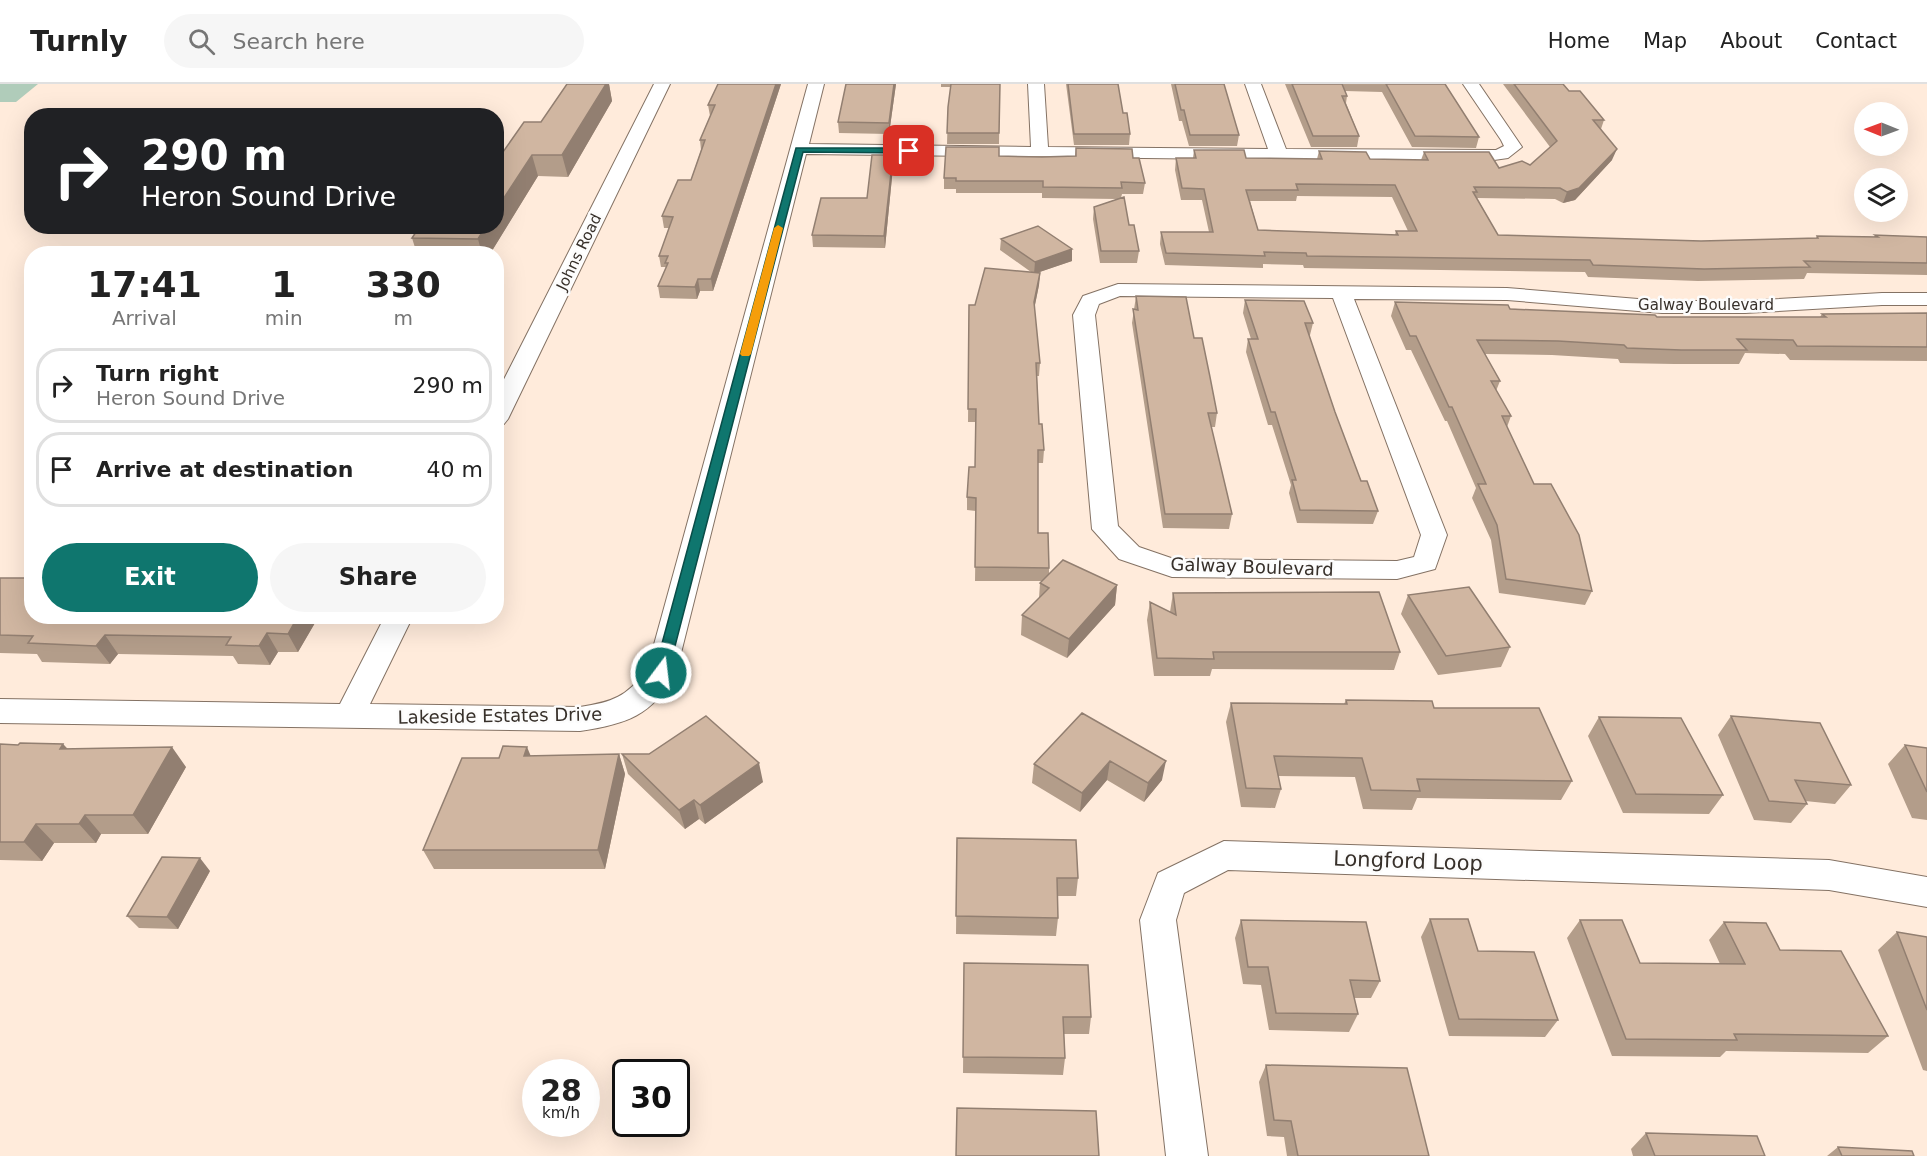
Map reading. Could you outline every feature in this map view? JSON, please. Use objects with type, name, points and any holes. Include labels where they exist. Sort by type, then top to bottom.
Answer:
[{"type":"street","name":"Johns Road","points":[[504,403],[662,84]]},
{"type":"street","name":"Lakeside Estates Drive","points":[[0,711],[580,718],[617,714],[643,698],[661,673],[816,84]]},
{"type":"street","points":[[1036,84],[1040,152]]},
{"type":"street","points":[[1252,84],[1279,155]]},
{"type":"street","points":[[799,149],[1480,157],[1508,152],[1513,147],[1510,140],[1471,84]]},
{"type":"street","name":"Galway Boulevard","points":[[1341,293],[1434,535],[1425,563],[1397,570],[1172,568],[1129,553],[1106,529],[1084,315],[1090,300],[1118,290],[1507,294],[1662,308],[1745,307],[1882,298],[1927,299]]},
{"type":"street","points":[[349,716],[395,624]]},
{"type":"street","name":"Longford Loop","points":[[1187,1156],[1158,920],[1170,884],[1224,855],[1829,876],[1927,892]]},
{"type":"green space","points":[[0,84],[38,84],[16,102],[0,102]]},
{"type":"building","points":[[567,84],[606,84],[562,155],[532,155],[504,198],[504,151],[524,122],[541,122]]},
{"type":"building","points":[[718,84],[776,84],[711,279],[698,279],[695,287],[658,286],[668,263],[665,263],[668,256],[659,256],[673,217],[662,216],[678,180],[691,180],[705,140],[700,140],[715,105],[708,105]]},
{"type":"building","points":[[846,84],[894,84],[889,123],[838,122]]},
{"type":"building","points":[[951,84],[1000,84],[999,133],[947,133]]},
{"type":"building","points":[[1068,84],[1118,84],[1123,113],[1127,113],[1130,134],[1074,134]]},
{"type":"building","points":[[1175,84],[1224,84],[1239,135],[1190,135]]},
{"type":"building","points":[[1292,84],[1342,84],[1347,96],[1342,96],[1359,136],[1313,136]]},
{"type":"building","points":[[1386,84],[1445,84],[1479,137],[1415,136]]},
{"type":"building","points":[[1514,84],[1563,84],[1569,91],[1580,91],[1604,120],[1593,120],[1617,149],[1579,188],[1567,192],[1560,188],[1474,187],[1477,192],[1473,192],[1498,235],[1701,241],[1818,238],[1817,236],[1927,237],[1927,263],[1804,261],[1810,267],[1704,269],[1593,265],[1590,260],[1307,256],[1306,253],[1264,252],[1265,256],[1166,253],[1161,232],[1213,232],[1204,189],[1182,188],[1176,158],[1196,158],[1194,150],[1244,150],[1246,158],[1322,159],[1319,151],[1366,152],[1370,159],[1428,160],[1424,152],[1489,152],[1499,168],[1522,161],[1530,165],[1557,141]],"holes":[[[1296,184],[1395,185],[1417,231],[1396,231],[1398,235],[1258,230],[1246,190],[1298,190]]]},
{"type":"building","points":[[946,147],[999,147],[999,156],[1042,157],[1076,156],[1076,148],[1132,149],[1133,158],[1139,158],[1145,183],[1121,182],[1122,188],[1043,187],[1043,181],[956,181],[956,178],[944,178]]},
{"type":"building","points":[[872,155],[893,155],[884,236],[812,235],[821,198],[867,198]]},
{"type":"building","points":[[1124,197],[1129,225],[1134,225],[1139,251],[1101,251],[1094,207]]},
{"type":"building","points":[[1038,226],[1072,249],[1035,262],[1001,239]]},
{"type":"building","points":[[415,234],[481,234],[478,239],[412,238]]},
{"type":"building","points":[[985,268],[1040,273],[1034,302],[1040,363],[1036,363],[1039,424],[1042,424],[1044,450],[1038,450],[1038,533],[1048,533],[1049,568],[975,567],[976,498],[967,497],[969,467],[975,467],[976,409],[968,409],[969,305],[975,305]]},
{"type":"building","points":[[1136,296],[1186,297],[1194,338],[1202,338],[1217,413],[1208,413],[1232,514],[1165,514],[1133,309],[1138,310]]},
{"type":"building","points":[[1245,300],[1304,301],[1313,323],[1305,323],[1335,412],[1361,481],[1367,481],[1378,511],[1300,510],[1292,480],[1296,480],[1275,412],[1271,412],[1248,339],[1258,339]]},
{"type":"building","points":[[1395,302],[1508,305],[1510,309],[1655,315],[1657,317],[1826,317],[1822,314],[1927,313],[1927,347],[1797,346],[1793,340],[1737,339],[1747,350],[1681,350],[1627,348],[1624,345],[1558,341],[1477,340],[1500,381],[1491,381],[1511,416],[1502,416],[1534,484],[1551,484],[1579,535],[1592,591],[1506,579],[1497,525],[1478,484],[1486,484],[1452,407],[1449,407],[1416,336],[1410,336]]},
{"type":"building","points":[[1063,560],[1117,585],[1069,639],[1022,615],[1049,588],[1040,583]]},
{"type":"building","points":[[0,578],[24,578],[24,624],[294,624],[288,634],[267,633],[259,646],[226,645],[231,637],[105,635],[96,646],[28,643],[33,636],[0,635]]},
{"type":"building","points":[[1469,587],[1510,647],[1446,656],[1408,595]]},
{"type":"building","points":[[1379,592],[1400,652],[1213,652],[1214,659],[1157,658],[1150,602],[1176,615],[1173,593]]},
{"type":"building","points":[[1346,700],[1432,701],[1434,708],[1539,708],[1572,781],[1417,779],[1420,791],[1371,790],[1362,758],[1274,756],[1281,789],[1246,788],[1231,703],[1347,704]]},
{"type":"building","points":[[1082,713],[1166,761],[1148,783],[1110,761],[1082,793],[1034,764]]},
{"type":"building","points":[[706,716],[759,763],[700,805],[694,800],[679,810],[622,754],[649,754]]},
{"type":"building","points":[[1731,716],[1820,723],[1851,785],[1795,780],[1807,804],[1769,801]]},
{"type":"building","points":[[1599,717],[1681,718],[1723,795],[1636,794]]},
{"type":"building","points":[[20,743],[63,744],[60,749],[172,747],[133,815],[85,815],[79,824],[36,824],[24,842],[0,842],[0,744],[18,745]]},
{"type":"building","points":[[1905,745],[1927,748],[1927,792]]},
{"type":"building","points":[[503,746],[527,747],[524,756],[619,754],[598,850],[423,850],[462,758],[499,758]]},
{"type":"building","points":[[957,838],[1076,840],[1078,878],[1057,878],[1058,918],[956,916]]},
{"type":"building","points":[[162,857],[200,858],[167,917],[127,916]]},
{"type":"building","points":[[1430,919],[1468,919],[1478,951],[1534,952],[1558,1020],[1459,1019]]},
{"type":"building","points":[[1241,920],[1366,922],[1380,981],[1350,980],[1358,1014],[1276,1013],[1268,967],[1248,967]]},
{"type":"building","points":[[1580,920],[1622,920],[1640,963],[1745,964],[1724,922],[1766,923],[1780,950],[1841,951],[1888,1036],[1734,1034],[1737,1040],[1626,1039]]},
{"type":"building","points":[[1897,932],[1927,937],[1927,1010]]},
{"type":"building","points":[[964,963],[1088,965],[1091,1017],[1063,1017],[1065,1058],[963,1057]]},
{"type":"building","points":[[1266,1065],[1407,1068],[1429,1156],[1298,1156],[1291,1121],[1274,1120]]},
{"type":"building","points":[[957,1108],[1096,1111],[1099,1156],[956,1156]]},
{"type":"building","points":[[1646,1133],[1757,1136],[1765,1156],[1655,1156]]},
{"type":"building","points":[[1838,1147],[1912,1151],[1914,1156],[1842,1156]]},
{"type":"slow traffic","points":[[745,354],[778,228]]},
{"type":"route","points":[[661,673],[799,149],[909,151]]}]
